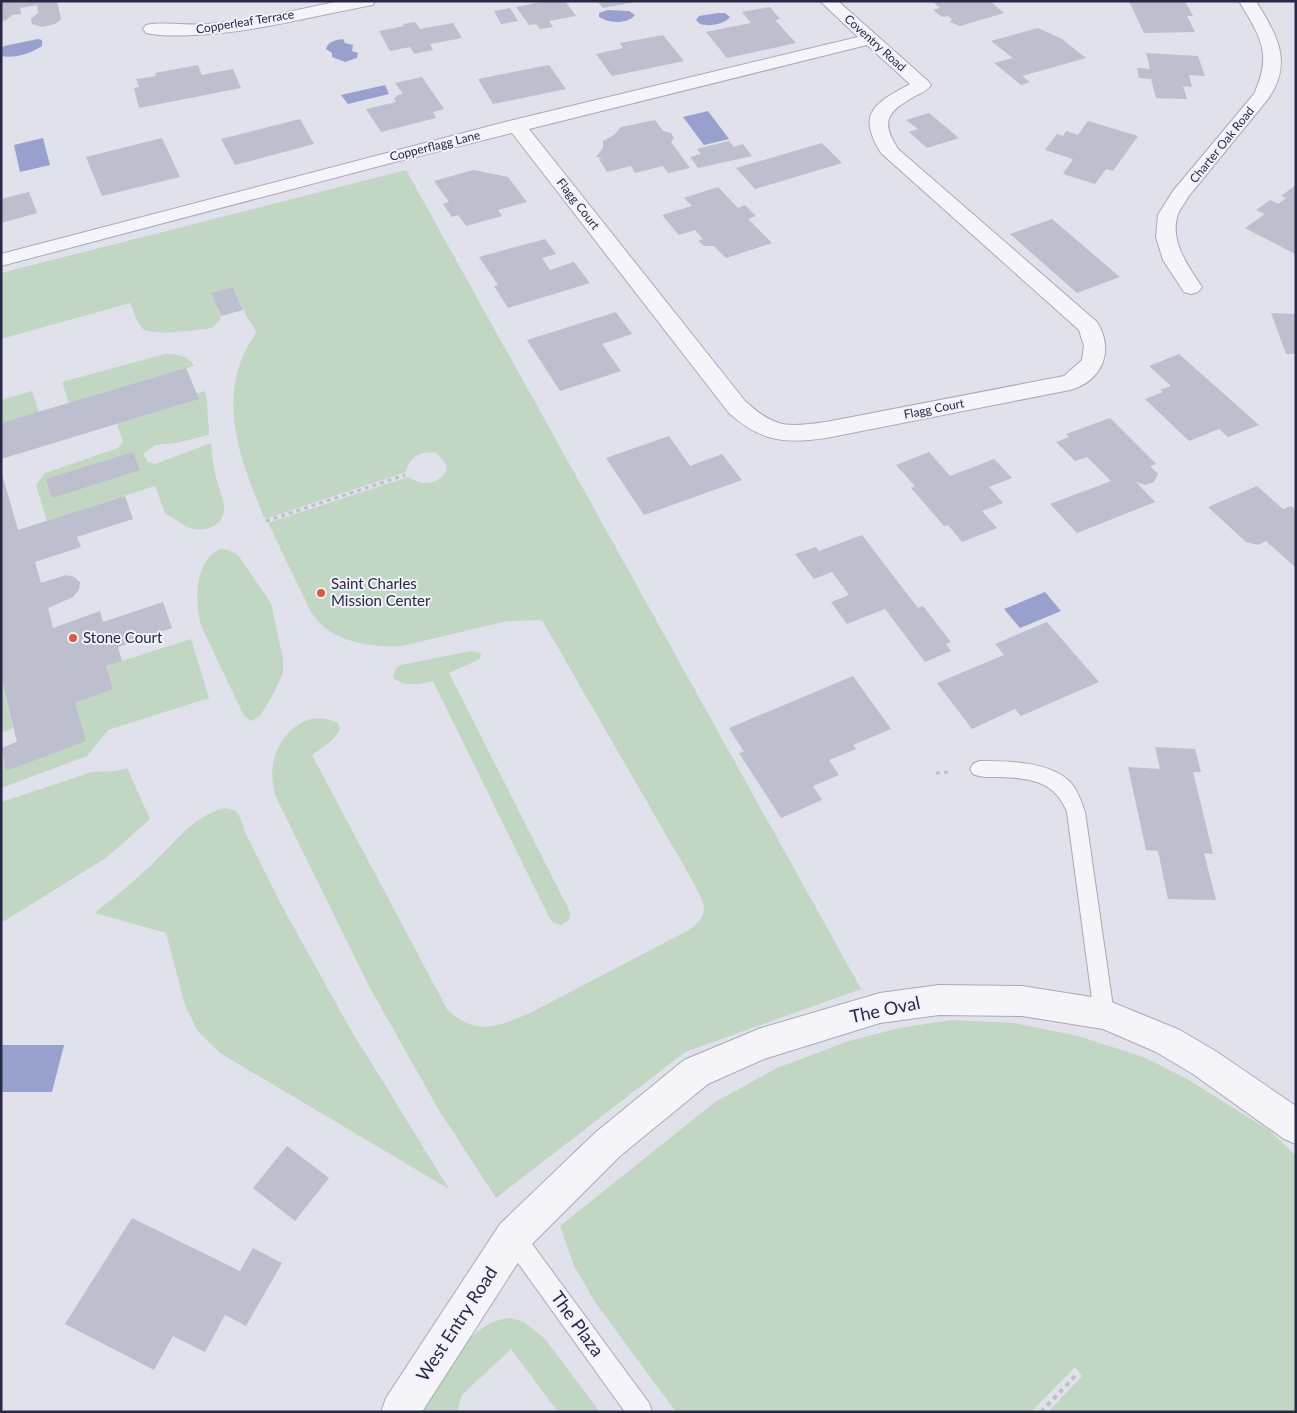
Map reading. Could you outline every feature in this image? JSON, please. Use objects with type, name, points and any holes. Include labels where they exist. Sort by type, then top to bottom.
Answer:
[{"type":"street","name":"Copperleaf Terrace","points":[[152,29],[184,31],[217,29],[367,1]]},
{"type":"street","name":"Coventry Road","points":[[828,1],[922,85]]},
{"type":"street","name":"Charter Oak Road","points":[[1191,287],[1173,260],[1166,236],[1168,215],[1180,195],[1262,95],[1270,80],[1274,64],[1273,48],[1247,1]]},
{"type":"street","name":"Copperflagg Lane","points":[[1,260],[516,126],[870,39]]},
{"type":"street","name":"Flagg Court","points":[[516,126],[738,406],[756,424],[774,432],[798,434],[1070,382],[1087,372],[1094,357],[1096,342],[1089,328],[891,153],[881,140],[877,128],[878,118],[884,107],[922,85]]},
{"type":"street","name":"The Oval","points":[[513,1237],[608,1144],[696,1072],[761,1044],[880,1008],[939,1000],[1022,1000],[1104,1014],[1168,1041],[1205,1063],[1296,1128]]},
{"type":"street","name":"West Entry Road","points":[[400,1412],[513,1237]]},
{"type":"lane","points":[[979,769],[1012,769],[1046,778],[1064,788],[1072,799],[1076,812],[1104,1014]]},
{"type":"lane","name":"The Plaza","points":[[513,1237],[640,1412]]},
{"type":"path","points":[[266,522],[405,475]]},
{"type":"path","points":[[1041,1412],[1076,1374]]},
{"type":"green space","points":[[406,170],[861,989],[685,1052],[496,1198],[437,1107],[369,986],[275,795],[272,768],[281,743],[296,726],[305,721],[315,718],[338,723],[340,729],[335,737],[312,755],[447,1009],[458,1018],[477,1026],[497,1025],[530,1013],[689,930],[701,918],[704,907],[692,880],[542,620],[507,621],[402,646],[379,646],[354,642],[331,632],[314,616],[268,523],[408,477],[424,483],[434,482],[447,470],[446,464],[437,453],[417,455],[410,462],[406,472],[265,519],[239,449],[233,401],[236,378],[244,355],[257,332],[248,319],[233,287],[212,293],[221,319],[212,328],[172,332],[147,331],[140,325],[130,303],[1,339],[1,273]]},
{"type":"green space","points":[[165,354],[185,357],[194,366],[69,403],[62,382]]},
{"type":"green space","points":[[32,391],[39,412],[1,423],[1,400]]},
{"type":"green space","points":[[205,391],[209,435],[176,443],[155,445],[143,454],[148,462],[155,464],[211,443],[215,474],[224,504],[224,511],[219,522],[209,528],[196,529],[190,528],[166,515],[155,486],[47,521],[36,485],[45,473],[118,448],[123,442],[117,424],[198,399],[196,394]]},
{"type":"green space","points":[[220,549],[228,550],[238,555],[271,603],[283,659],[283,673],[274,693],[260,716],[251,721],[244,716],[205,634],[198,612],[201,571],[212,555]]},
{"type":"green space","points":[[191,639],[209,698],[108,730],[87,756],[1,788],[1,752],[6,770],[75,703],[113,689],[106,666]]},
{"type":"green space","points":[[471,651],[481,653],[480,659],[449,673],[570,912],[569,920],[561,925],[552,922],[544,907],[433,681],[407,684],[393,677],[396,668],[401,665]]},
{"type":"green space","points":[[1,678],[13,728],[1,733]]},
{"type":"green space","points":[[127,768],[150,819],[106,858],[1,923],[1,802],[92,772],[116,771]]},
{"type":"green space","points":[[225,808],[236,811],[282,906],[348,1025],[449,1189],[220,1053],[197,1030],[185,1005],[166,933],[95,913],[143,873],[193,824],[213,812]]},
{"type":"green space","points":[[952,1020],[1014,1023],[1078,1036],[1146,1058],[1187,1079],[1270,1131],[1296,1156],[1296,1412],[1048,1412],[1082,1376],[1075,1367],[1031,1412],[676,1412],[595,1302],[574,1266],[560,1226],[715,1102],[777,1068],[846,1042],[899,1028]]},
{"type":"green space","points":[[511,1318],[524,1322],[545,1339],[600,1412],[558,1412],[511,1349],[462,1395],[457,1412],[421,1412],[457,1353],[469,1340],[481,1329],[495,1321]]},
{"type":"water","points":[[608,10],[629,11],[635,15],[622,22],[608,21],[599,17],[599,13]]},
{"type":"water","points":[[725,13],[730,17],[721,23],[712,25],[700,24],[696,20],[699,16]]},
{"type":"water","points":[[38,39],[42,40],[42,46],[33,51],[17,56],[1,56],[1,49],[4,46]]},
{"type":"water","points":[[343,39],[345,43],[353,45],[352,51],[358,53],[357,58],[345,62],[332,57],[332,53],[326,49],[335,40]]},
{"type":"water","points":[[385,85],[389,94],[348,104],[341,95]]},
{"type":"water","points":[[708,111],[729,139],[704,145],[683,117]]},
{"type":"water","points":[[43,138],[50,165],[20,172],[14,145]]},
{"type":"water","points":[[1045,592],[1061,611],[1020,628],[1004,609]]},
{"type":"water","points":[[1,1045],[64,1045],[52,1092],[1,1092]]},
{"type":"building","points":[[1,1],[57,1],[61,19],[55,24],[42,27],[32,24],[31,19],[38,13],[37,5],[20,8],[21,14],[12,15],[5,21],[1,20]]},
{"type":"building","points":[[546,1],[565,1],[576,16],[549,21],[553,27],[540,29],[536,24],[529,25],[516,7]]},
{"type":"building","points":[[597,1],[634,1],[635,2],[603,8]]},
{"type":"building","points":[[932,1],[990,1],[1004,13],[960,26],[950,22],[952,19],[948,16],[942,17],[933,10],[940,8]]},
{"type":"building","points":[[1129,1],[1181,1],[1186,3],[1193,16],[1187,16],[1195,32],[1144,33]]},
{"type":"building","points":[[770,7],[780,19],[775,20],[796,43],[727,58],[706,32],[751,23],[742,12]]},
{"type":"building","points":[[510,8],[518,21],[501,24],[494,11]]},
{"type":"building","points":[[415,22],[420,29],[453,23],[462,38],[430,44],[433,50],[414,54],[410,47],[390,51],[379,31]]},
{"type":"building","points":[[1038,28],[1062,39],[1086,58],[1022,76],[1030,82],[1021,85],[994,63],[1013,58],[991,41]]},
{"type":"building","points":[[663,35],[684,61],[612,76],[596,54],[623,48],[620,43]]},
{"type":"building","points":[[1146,53],[1198,56],[1205,76],[1189,75],[1192,87],[1183,86],[1187,99],[1156,98],[1151,79],[1139,78],[1137,68],[1150,69]]},
{"type":"building","points":[[198,65],[202,75],[233,69],[241,88],[139,108],[134,88],[139,87],[136,79],[156,76],[155,73]]},
{"type":"building","points":[[549,65],[566,89],[493,104],[478,79]]},
{"type":"building","points":[[422,77],[444,109],[433,112],[436,118],[381,132],[366,109],[396,102],[394,99],[398,95],[403,94],[395,83]]},
{"type":"building","points":[[929,113],[959,138],[927,148],[909,132],[918,129],[906,120]]},
{"type":"building","points":[[300,119],[314,144],[235,165],[221,139]]},
{"type":"building","points":[[655,120],[663,131],[671,133],[674,138],[671,142],[690,168],[668,173],[663,166],[635,173],[631,166],[607,172],[599,159],[603,158],[596,157],[603,148],[603,141],[614,135],[621,127]]},
{"type":"building","points":[[1088,121],[1138,136],[1113,171],[1106,169],[1095,184],[1063,174],[1073,159],[1045,150],[1057,134],[1063,136],[1066,131],[1078,135]]},
{"type":"building","points":[[162,138],[180,177],[102,196],[86,157]]},
{"type":"building","points":[[729,141],[734,147],[743,144],[752,156],[698,168],[690,157],[701,154],[697,149]]},
{"type":"building","points":[[822,143],[842,163],[755,189],[736,168]]},
{"type":"building","points":[[473,170],[508,177],[527,202],[498,210],[502,216],[466,226],[458,215],[452,217],[443,204],[449,202],[434,181]]},
{"type":"building","points":[[1296,185],[1295,254],[1245,228],[1265,214],[1256,210],[1270,200],[1278,204],[1286,198],[1281,196]]},
{"type":"building","points":[[718,187],[738,208],[745,205],[756,216],[748,219],[772,243],[726,258],[714,246],[704,246],[698,241],[703,239],[695,230],[679,235],[662,215],[692,206],[684,198]]},
{"type":"building","points":[[29,192],[37,213],[1,223],[1,199]]},
{"type":"building","points":[[1052,219],[1120,277],[1077,293],[1010,234]]},
{"type":"building","points":[[545,239],[556,254],[542,258],[550,270],[574,262],[590,283],[508,308],[494,286],[498,285],[479,257]]},
{"type":"building","points":[[233,287],[243,310],[221,316],[211,293]]},
{"type":"building","points":[[616,312],[632,334],[602,344],[621,371],[560,391],[527,340]]},
{"type":"building","points":[[1271,313],[1296,314],[1296,354],[1286,354]]},
{"type":"building","points":[[1179,354],[1259,425],[1228,437],[1219,429],[1189,441],[1145,399],[1163,392],[1160,390],[1171,386],[1149,366]]},
{"type":"building","points":[[186,368],[199,399],[1,459],[1,423]]},
{"type":"building","points":[[1110,418],[1156,464],[1150,466],[1158,474],[1154,482],[1145,485],[1136,482],[1155,502],[1077,533],[1050,504],[1111,481],[1087,457],[1075,461],[1056,442],[1069,437],[1066,434]]},
{"type":"building","points":[[669,436],[690,466],[722,454],[742,480],[644,515],[606,458]]},
{"type":"building","points":[[133,452],[140,470],[52,498],[46,479]]},
{"type":"building","points":[[929,452],[950,476],[994,459],[1012,478],[989,487],[1003,503],[982,511],[997,528],[962,542],[948,525],[944,526],[911,488],[915,486],[896,465]]},
{"type":"building","name":"Stone Court","points":[[1,470],[18,530],[125,496],[133,519],[77,537],[81,547],[35,562],[41,583],[66,575],[74,577],[80,582],[79,590],[73,597],[48,608],[53,628],[100,611],[103,622],[163,602],[172,628],[118,647],[122,661],[106,666],[113,689],[75,703],[86,741],[6,771],[1,748],[17,742],[1,677]]},
{"type":"building","points":[[1257,486],[1283,509],[1291,506],[1296,510],[1296,568],[1266,541],[1258,545],[1246,542],[1208,507]]},
{"type":"building","points":[[862,535],[918,608],[923,606],[951,642],[946,644],[951,651],[925,662],[885,609],[847,624],[831,602],[849,595],[832,572],[814,579],[795,554],[816,547],[819,551]]},
{"type":"building","points":[[1047,622],[1099,682],[1021,716],[1015,709],[972,729],[937,683],[1004,655],[995,644]]},
{"type":"building","points":[[853,676],[891,729],[853,745],[856,749],[829,760],[839,775],[813,786],[822,800],[781,818],[739,753],[744,752],[729,728]]},
{"type":"building","points":[[1155,747],[1195,749],[1201,772],[1193,772],[1213,854],[1204,853],[1216,900],[1168,899],[1158,851],[1146,850],[1128,767],[1160,769]]},
{"type":"building","points":[[287,1146],[329,1178],[295,1221],[253,1188]]},
{"type":"building","points":[[132,1218],[240,1271],[253,1248],[282,1263],[246,1326],[225,1315],[205,1352],[173,1336],[154,1370],[65,1324]]},
{"type":"place","name":"Saint Charles Mission Center","points":[[321,593]]},
{"type":"place","name":"Stone Court","points":[[73,638]]}]
